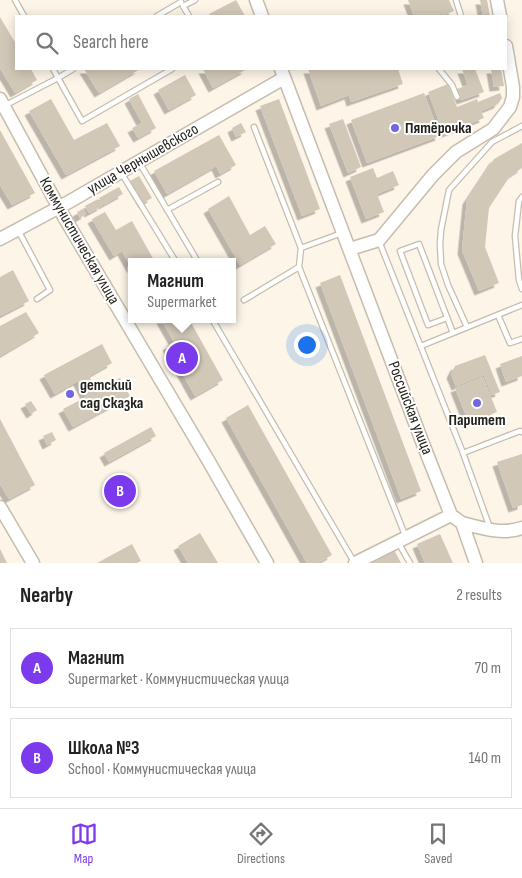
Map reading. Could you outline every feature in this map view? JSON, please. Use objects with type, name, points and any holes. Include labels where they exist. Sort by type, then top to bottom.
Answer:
[{"type":"main road","points":[[256,0],[262,15]]},
{"type":"main road","points":[[497,0],[500,15]]},
{"type":"main road","points":[[350,249],[379,240],[433,175],[456,152],[493,129],[510,107],[514,87],[507,51]]},
{"type":"main road","name":"улица Чернышевского","points":[[0,239],[139,161],[283,73]]},
{"type":"main road","name":"Российская улица","points":[[283,73],[451,515]]},
{"type":"main road","name":"Коммунистическая улица","points":[[2,103],[59,207],[267,563]]},
{"type":"main road","points":[[0,507],[33,563]]},
{"type":"main road","points":[[355,563],[451,515],[462,523],[490,530],[517,530],[522,528]]},
{"type":"main road","points":[[462,523],[476,563]]},
{"type":"lane","points":[[15,0],[23,15]]},
{"type":"lane","points":[[160,15],[181,3],[195,0]]},
{"type":"lane","points":[[456,0],[461,15]]},
{"type":"lane","points":[[181,3],[188,15]]},
{"type":"lane","points":[[54,70],[82,121],[170,70]]},
{"type":"lane","points":[[2,103],[71,70]]},
{"type":"lane","points":[[440,70],[452,85],[457,97]]},
{"type":"lane","points":[[467,327],[448,285],[441,264],[441,230],[449,190],[492,142],[522,126]]},
{"type":"lane","points":[[254,127],[301,248],[299,267],[410,563]]},
{"type":"lane","points":[[139,161],[196,258]]},
{"type":"lane","points":[[120,172],[174,258]]},
{"type":"lane","points":[[167,210],[218,182]]},
{"type":"lane","points":[[522,198],[515,236],[522,289]]},
{"type":"lane","points":[[18,229],[50,290],[37,299]]},
{"type":"lane","points":[[301,248],[343,232]]},
{"type":"lane","points":[[379,240],[463,454],[490,530]]},
{"type":"lane","points":[[447,318],[428,324],[400,251],[419,244],[453,333]]},
{"type":"lane","points":[[517,254],[522,251]]},
{"type":"lane","points":[[244,300],[299,267]]},
{"type":"lane","points":[[421,346],[522,305]]},
{"type":"lane","points":[[498,315],[510,343],[522,339]]},
{"type":"lane","points":[[214,323],[355,563]]},
{"type":"lane","points":[[463,454],[520,431],[522,432]]},
{"type":"building","points":[[236,0],[244,15],[210,15]]},
{"type":"building","points":[[408,0],[449,0],[454,11],[444,15],[414,15]]},
{"type":"building","points":[[480,0],[487,0],[490,15],[483,15]]},
{"type":"building","points":[[0,17],[15,42],[15,70],[32,70],[37,80],[15,93],[0,68]]},
{"type":"building","points":[[85,70],[138,70],[99,93]]},
{"type":"building","points":[[204,70],[245,70],[213,88]]},
{"type":"building","points":[[308,70],[398,70],[403,84],[351,102],[349,95],[321,106]]},
{"type":"building","points":[[462,70],[475,70],[484,92],[461,100],[457,89],[468,85]]},
{"type":"building","points":[[491,70],[501,70],[504,86],[494,87]]},
{"type":"building","points":[[185,75],[196,95],[169,110],[158,90]]},
{"type":"building","points":[[448,84],[457,107],[477,99],[478,102],[500,93],[502,98],[498,104],[481,111],[484,118],[444,134],[428,92]]},
{"type":"building","points":[[424,93],[440,136],[367,163],[351,120]]},
{"type":"building","points":[[138,94],[156,128],[138,138],[132,128],[142,123],[129,99]]},
{"type":"building","points":[[51,99],[74,140],[107,123],[120,146],[66,175],[29,111]]},
{"type":"building","points":[[279,99],[320,209],[302,216],[260,106]]},
{"type":"building","points":[[343,119],[361,167],[348,173],[329,124]]},
{"type":"building","points":[[241,123],[246,132],[236,137],[232,128]]},
{"type":"building","points":[[0,130],[35,193],[12,205],[0,185]]},
{"type":"building","points":[[219,135],[236,165],[220,174],[216,166],[167,194],[154,171]]},
{"type":"building","points":[[522,143],[522,168],[510,176],[489,208],[485,247],[499,283],[479,291],[462,250],[467,200],[494,159]]},
{"type":"building","points":[[373,168],[377,178],[393,171],[399,185],[377,194],[384,212],[366,219],[350,177]]},
{"type":"building","points":[[139,176],[152,198],[143,203],[130,181]]},
{"type":"building","points":[[119,187],[123,194],[103,205],[99,198]]},
{"type":"building","points":[[229,196],[250,235],[265,226],[276,244],[240,265],[208,209]]},
{"type":"building","points":[[98,199],[102,206],[89,213],[85,206]]},
{"type":"building","points":[[83,209],[86,214],[80,218],[77,212]]},
{"type":"building","points":[[105,212],[116,230],[132,221],[153,258],[128,258],[128,262],[122,251],[114,256],[92,219]]},
{"type":"building","points":[[13,270],[29,301],[0,316],[0,277]]},
{"type":"building","points":[[340,275],[421,491],[401,499],[320,283]]},
{"type":"building","points":[[26,312],[39,333],[0,356],[0,326]]},
{"type":"building","points":[[163,323],[191,323],[223,380],[195,396],[167,346],[174,342]]},
{"type":"building","points":[[102,344],[112,363],[89,376],[97,391],[120,378],[130,396],[73,427],[63,409],[86,397],[78,381],[55,394],[44,375]]},
{"type":"building","points":[[485,355],[500,392],[492,395],[484,375],[456,386],[451,374],[455,366]]},
{"type":"building","points":[[522,356],[522,376],[506,382],[500,364]]},
{"type":"building","name":"Паритет","points":[[483,377],[497,412],[469,423],[455,388]]},
{"type":"building","points":[[31,401],[37,410],[31,414],[25,404]]},
{"type":"building","points":[[248,405],[332,555],[318,563],[307,563],[226,418]]},
{"type":"building","points":[[0,419],[35,485],[9,499],[0,484]]},
{"type":"building","points":[[151,427],[156,436],[109,462],[104,453]]},
{"type":"building","points":[[52,432],[56,440],[47,445],[43,436]]},
{"type":"building","points":[[522,454],[522,505],[513,508],[497,462]]},
{"type":"building","points":[[200,533],[218,563],[188,563],[178,546]]},
{"type":"building","points":[[440,534],[453,563],[425,563],[417,544]]},
{"type":"building","points":[[132,544],[141,561],[137,563],[97,563]]},
{"type":"building","points":[[392,546],[401,563],[361,563]]},
{"type":"building","points":[[0,549],[7,563],[0,563]]},
{"type":"place","name":"Пятёрочка","points":[[395,128]]},
{"type":"place","name":"Магнит","points":[[182,358]]},
{"type":"place","name":"детский сад Сказка","points":[[70,394]]},
{"type":"place","name":"Паритет","points":[[477,403]]},
{"type":"place","name":"Школа №3","points":[[120,491]]}]
